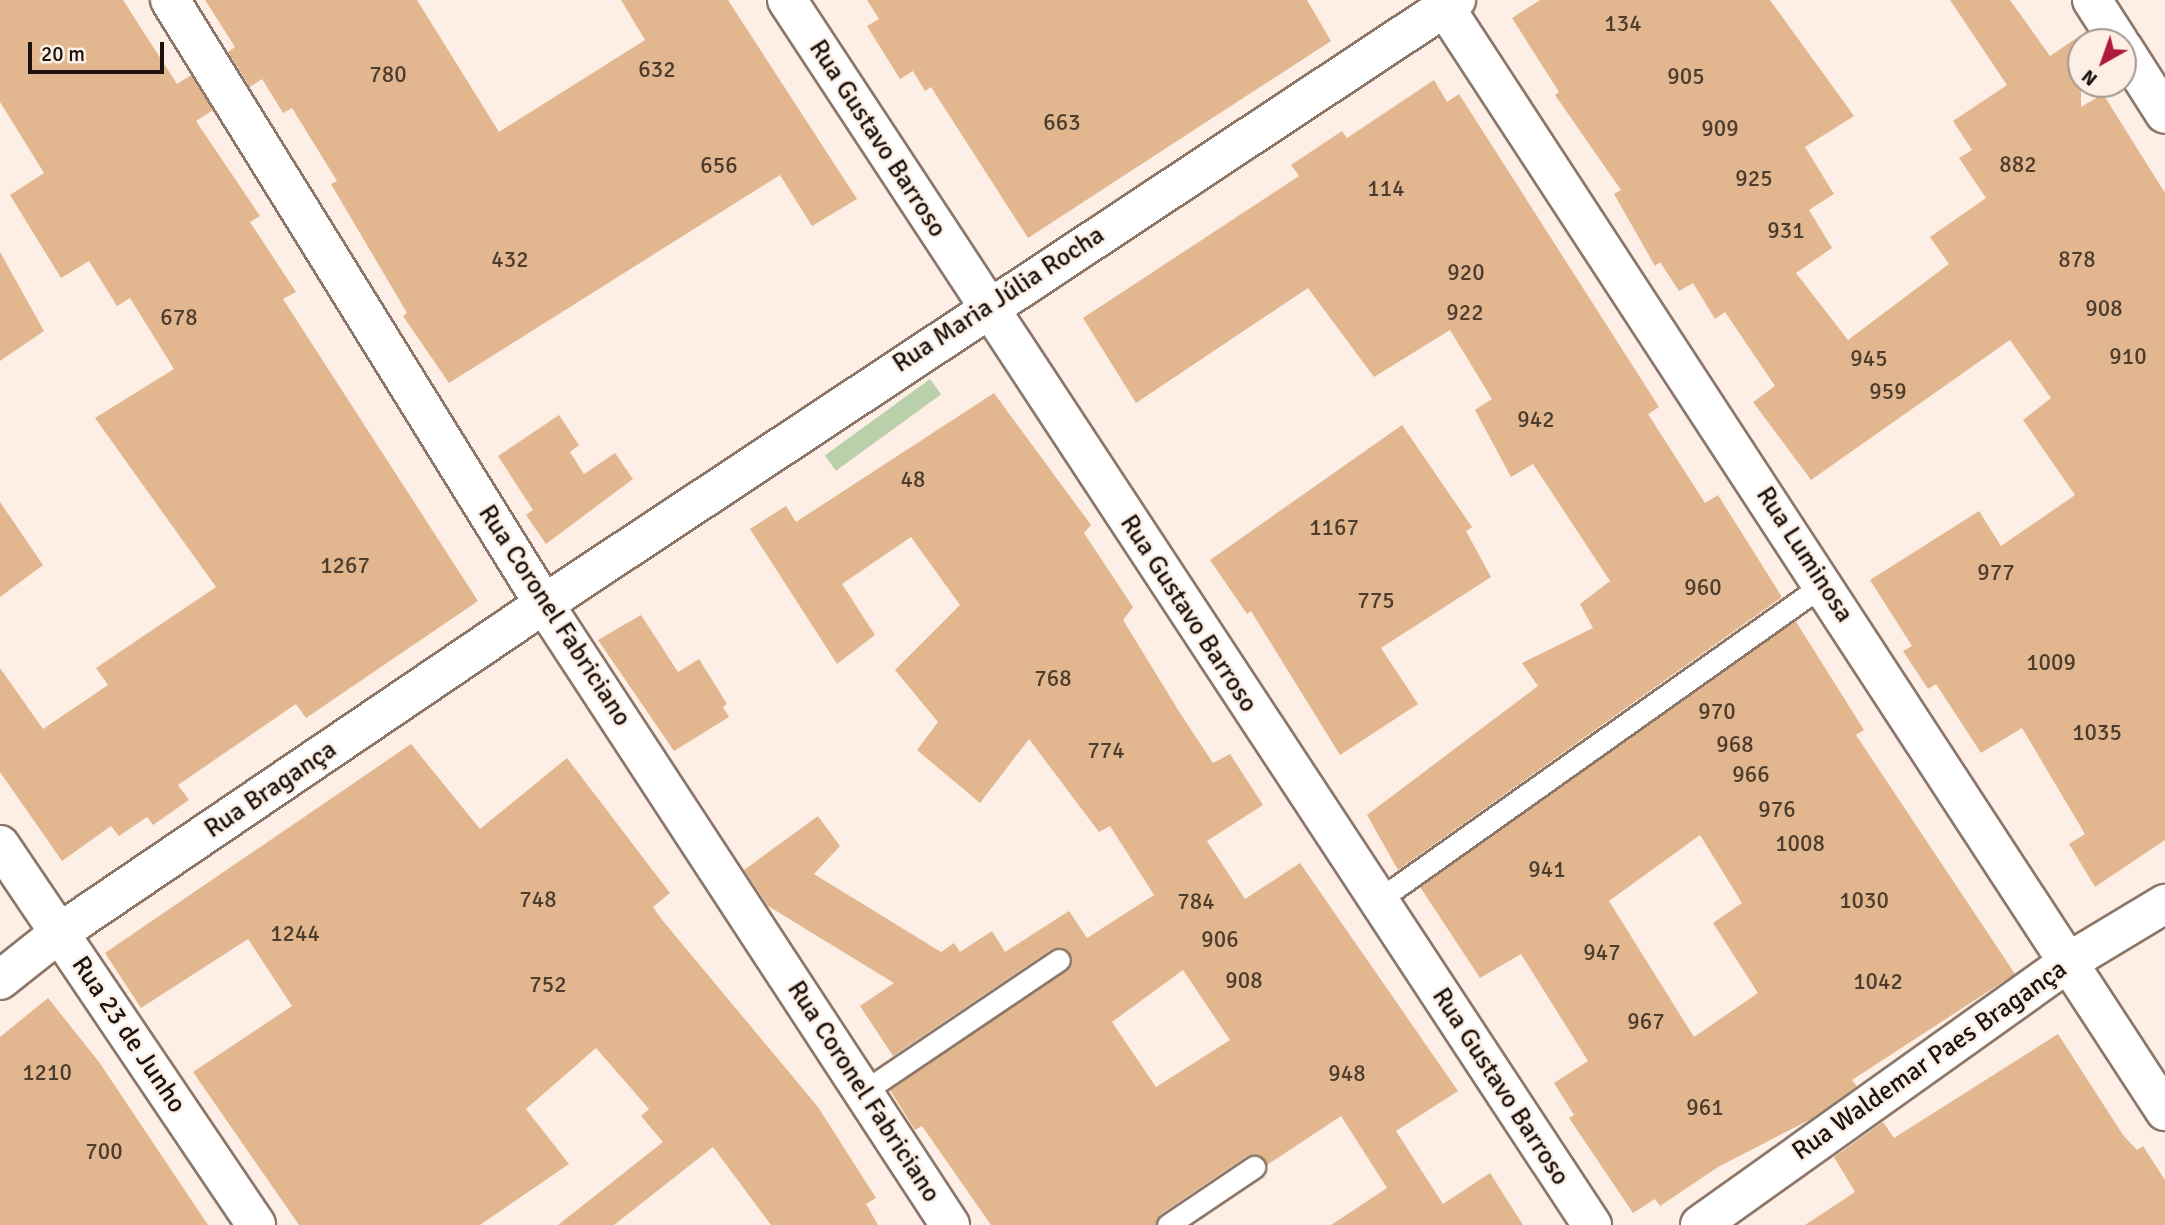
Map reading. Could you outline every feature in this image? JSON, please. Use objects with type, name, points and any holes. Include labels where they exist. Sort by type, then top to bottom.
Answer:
[{"type":"street","name":"Rua Coronel Fabriciano","points":[[170,0],[544,604],[950,1225]]},
{"type":"street","name":"Rua Gustavo Barroso","points":[[787,0],[986,308],[1592,1225]]},
{"type":"street","points":[[2092,0],[2110,28]]},
{"type":"street","name":"Rua Maria Júlia Rocha","points":[[544,604],[1447,2]]},
{"type":"street","name":"Rua Luminosa","points":[[1447,2],[2165,1111]]},
{"type":"street","points":[[2137,70],[2165,114]]},
{"type":"street","name":"Rua Bragança","points":[[0,980],[59,933],[544,604]]},
{"type":"street","name":"Rua 23 de Junho","points":[[0,845],[256,1225]]},
{"type":"street","name":"Rua Waldemar Paes Bragança","points":[[1700,1225],[2070,961],[2165,904]]},
{"type":"lane","points":[[1377,901],[1824,584]]},
{"type":"lane","points":[[863,1091],[1059,960]]},
{"type":"lane","points":[[1168,1225],[1254,1167]]},
{"type":"green space","points":[[930,379],[941,394],[836,471],[825,455]]},
{"type":"building","points":[[0,0],[123,0],[177,84],[191,75],[213,110],[196,121],[260,216],[250,222],[296,292],[283,299],[478,601],[306,718],[296,704],[178,785],[189,800],[153,825],[147,817],[119,836],[111,826],[62,861],[0,772],[0,668],[43,729],[108,685],[96,668],[216,587],[95,418],[174,369],[130,298],[117,306],[89,261],[61,278],[10,195],[44,173],[0,102]]},
{"type":"building","points":[[205,0],[417,0],[499,132],[645,40],[621,0],[728,0],[857,199],[812,226],[780,175],[449,383],[403,316],[407,313],[331,184],[337,181],[292,108],[283,113],[262,79],[250,87],[228,52],[235,47]]},
{"type":"building","points":[[867,0],[1307,0],[1331,41],[1028,238],[931,87],[925,91],[913,71],[900,79],[867,26],[879,19]]},
{"type":"building","points":[[1540,0],[1770,0],[1854,116],[1805,147],[1834,194],[1809,210],[1832,248],[1796,273],[1848,340],[1949,264],[1930,237],[1986,198],[1959,158],[1972,150],[1953,121],[2007,85],[1950,0],[2010,0],[2050,56],[2067,44],[2067,98],[2081,98],[2081,107],[2096,98],[2106,98],[2165,193],[2165,840],[2095,887],[2069,844],[2085,834],[2022,728],[1981,753],[1936,684],[1928,689],[1903,651],[1912,646],[1870,580],[1979,511],[2001,546],[2075,495],[2023,420],[2051,398],[2010,340],[1811,480],[1753,402],[1775,386],[1725,312],[1715,319],[1693,283],[1679,291],[1660,262],[1655,266],[1614,194],[1621,190],[1555,95],[1559,92],[1512,18]]},
{"type":"building","points":[[1434,80],[1447,102],[1459,94],[1659,407],[1648,414],[1705,503],[1718,495],[1782,597],[1398,870],[1367,815],[1538,686],[1522,663],[1593,628],[1580,604],[1610,581],[1533,464],[1511,477],[1475,410],[1492,399],[1450,330],[1374,377],[1308,288],[1136,403],[1083,318],[1299,176],[1291,165],[1342,131],[1347,138]]},
{"type":"building","points":[[0,252],[44,331],[0,361]]},
{"type":"building","points":[[994,393],[1091,525],[1084,533],[1133,607],[1123,620],[1180,713],[1213,763],[1230,754],[1263,805],[1207,841],[1245,899],[1300,863],[1458,1091],[1396,1131],[1443,1204],[1490,1173],[1523,1225],[1331,1225],[1387,1188],[1341,1116],[1267,1165],[1259,1155],[1247,1156],[1161,1214],[1155,1225],[991,1225],[922,1126],[915,1130],[890,1090],[1066,971],[1069,952],[1052,949],[893,1056],[860,1006],[894,983],[768,906],[744,870],[818,816],[840,846],[814,874],[941,952],[954,943],[960,952],[992,931],[1005,952],[1069,911],[1087,938],[1154,895],[1110,826],[1099,832],[1029,739],[980,803],[917,750],[938,722],[895,670],[960,605],[911,537],[842,584],[875,635],[837,664],[750,529],[786,506],[796,522]],"holes":[[[1183,970],[1230,1040],[1156,1087],[1112,1022]]]},
{"type":"building","points":[[559,415],[579,445],[570,452],[584,474],[615,453],[633,479],[546,544],[526,515],[533,510],[498,456]]},
{"type":"building","points":[[1402,425],[1472,527],[1466,531],[1491,577],[1381,648],[1418,704],[1340,755],[1251,611],[1247,614],[1210,560]]},
{"type":"building","points":[[0,502],[43,565],[0,597]]},
{"type":"building","points":[[641,615],[678,672],[699,659],[727,704],[723,707],[729,717],[674,751],[598,640]]},
{"type":"building","points":[[1795,620],[1864,730],[1856,735],[2015,974],[1852,1080],[1857,1086],[1811,1119],[1718,1167],[1660,1206],[1655,1199],[1633,1213],[1569,1118],[1574,1115],[1554,1083],[1588,1061],[1521,954],[1480,978],[1420,887]],"holes":[[[1700,835],[1742,903],[1713,923],[1758,993],[1694,1037],[1609,901]]]},
{"type":"building","points":[[411,744],[480,829],[567,758],[670,893],[653,907],[663,921],[818,1107],[876,1198],[866,1204],[878,1225],[771,1225],[713,1147],[614,1225],[558,1225],[663,1142],[641,1116],[649,1109],[596,1048],[526,1109],[569,1164],[480,1225],[299,1225],[193,1072],[292,1006],[248,939],[141,1008],[105,953]]},
{"type":"building","points":[[48,998],[99,1062],[208,1225],[0,1225],[0,1037]]},
{"type":"building","points":[[2058,1034],[2123,1135],[2137,1150],[2143,1146],[2165,1180],[2165,1225],[1805,1225],[1855,1192],[1834,1157],[1883,1122],[1894,1138]]}]
